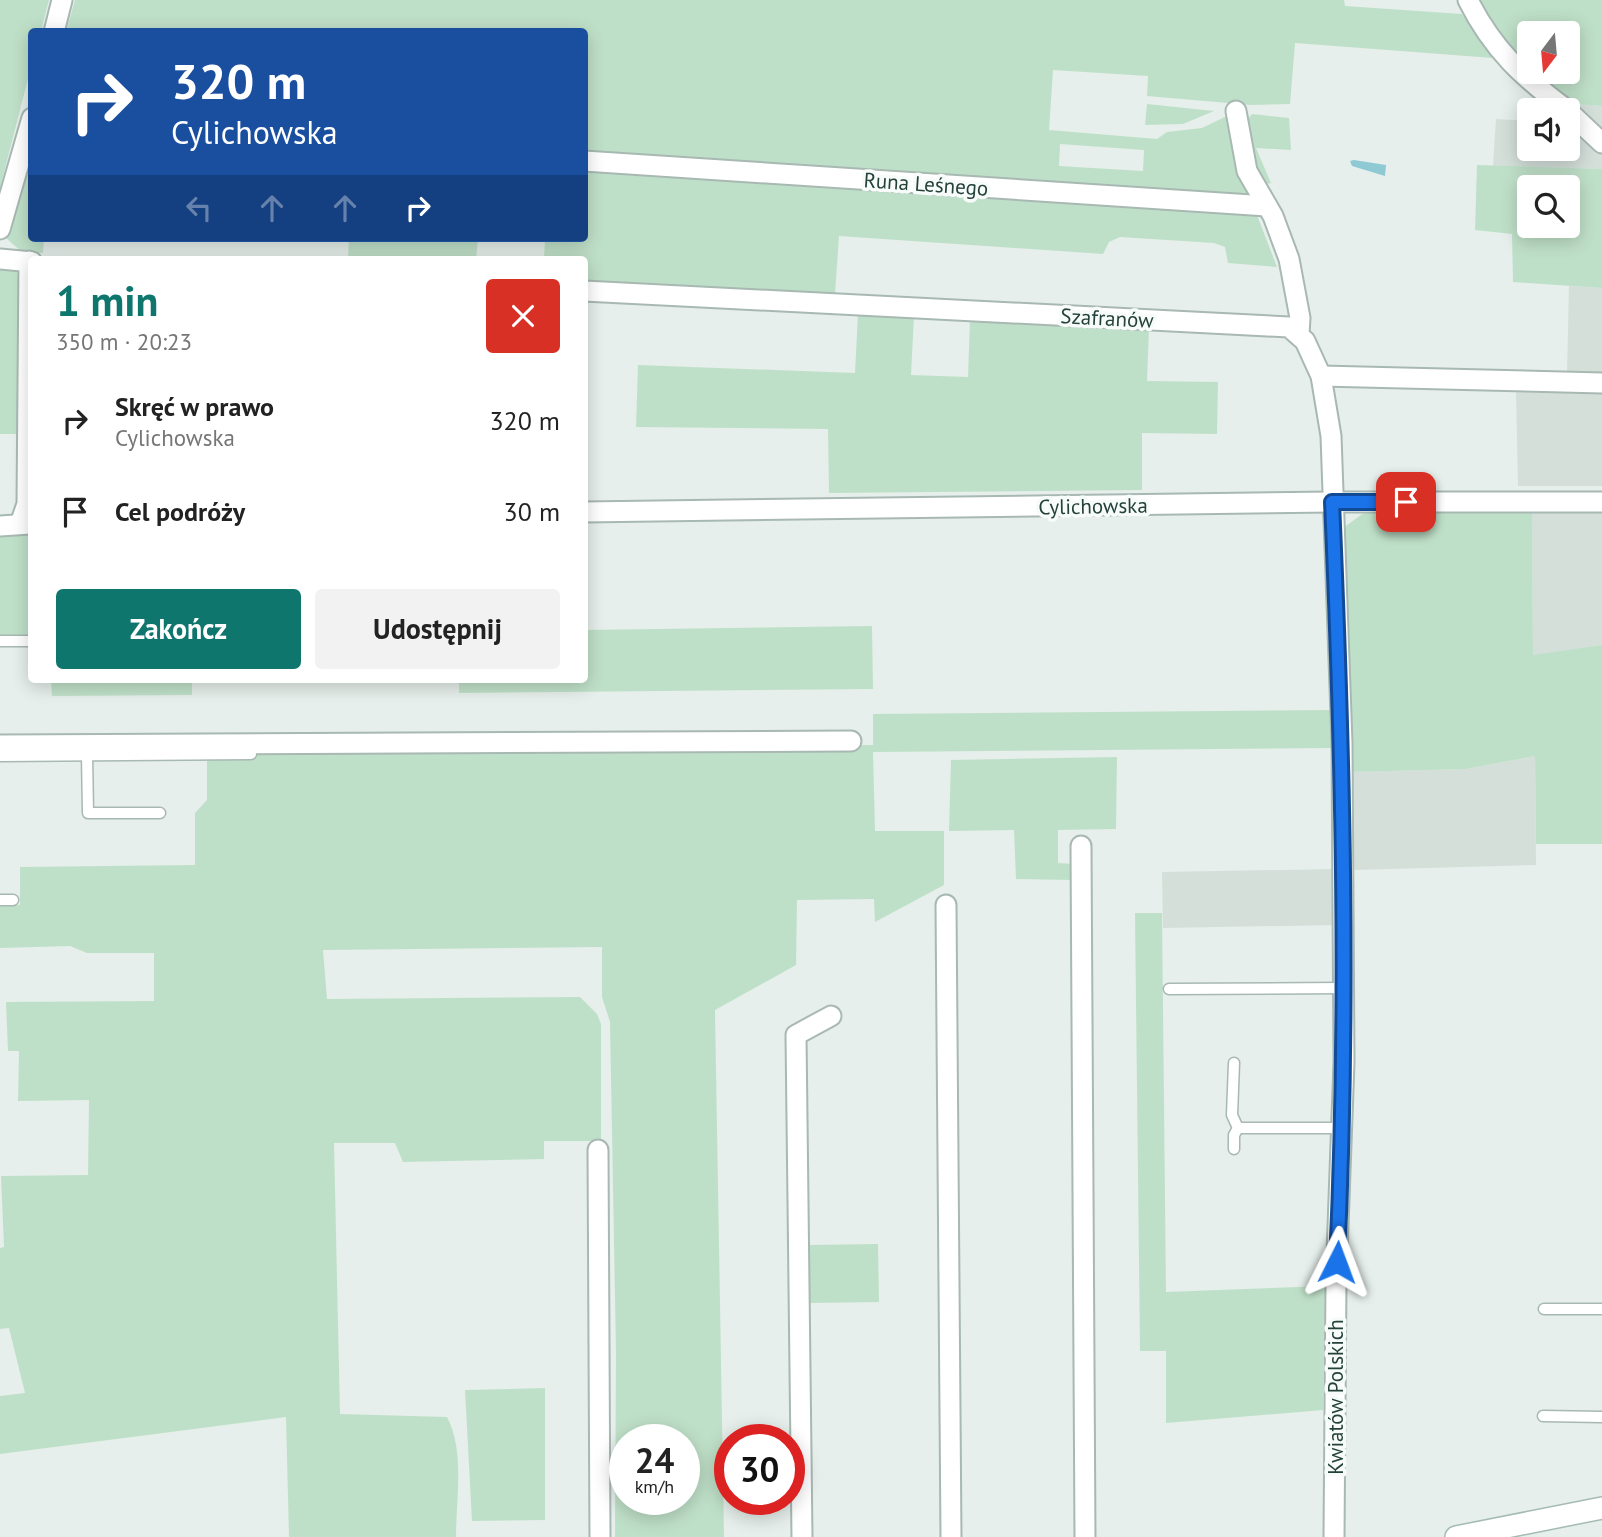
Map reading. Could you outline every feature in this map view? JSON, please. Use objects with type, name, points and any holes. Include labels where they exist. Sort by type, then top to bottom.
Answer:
[{"type":"street","points":[[55,28],[62,0]]},
{"type":"street","points":[[1468,0],[1494,46],[1521,74],[1551,98]]},
{"type":"street","points":[[1236,111],[1247,171],[1267,206],[1289,259],[1300,318],[1299,334],[1312,353],[1321,376],[1602,383]]},
{"type":"street","points":[[1580,123],[1602,143]]},
{"type":"street","points":[[0,229],[28,131]]},
{"type":"street","name":"Runa Leśnego","points":[[588,161],[1267,206]]},
{"type":"street","points":[[0,259],[28,262]]},
{"type":"street","name":"Szafranów","points":[[588,291],[1289,327],[1299,334]]},
{"type":"street","name":"Kwiatów Polskich","points":[[1321,376],[1331,436],[1342,743],[1345,988],[1336,1281],[1335,1537]]},
{"type":"street","points":[[0,526],[26,524],[28,423]]},
{"type":"street","name":"Cylichowska","points":[[588,512],[1332,502],[1602,502]]},
{"type":"street","points":[[0,745],[851,741]]},
{"type":"street","points":[[1080,846],[1085,1537]]},
{"type":"street","points":[[946,905],[951,1537]]},
{"type":"street","points":[[802,1537],[796,1035],[831,1016]]},
{"type":"street","points":[[598,1150],[600,1537]]},
{"type":"street","points":[[1456,1537],[1602,1508]]},
{"type":"lane","points":[[0,641],[28,641]]},
{"type":"lane","points":[[0,756],[251,754]]},
{"type":"lane","points":[[87,755],[88,813],[160,813]]},
{"type":"lane","points":[[0,900],[13,900]]},
{"type":"lane","points":[[1169,989],[1345,988]]},
{"type":"lane","points":[[1234,1063],[1232,1115],[1238,1128]]},
{"type":"lane","points":[[1238,1128],[1342,1128]]},
{"type":"lane","points":[[1234,1149],[1234,1135],[1238,1128]]},
{"type":"lane","points":[[1544,1309],[1602,1308]]},
{"type":"lane","points":[[1543,1416],[1602,1417]]},
{"type":"shaded area","points":[[1580,104],[1602,106],[1602,132],[1580,111]]},
{"type":"shaded area","points":[[1496,119],[1517,120],[1517,161],[1580,161],[1580,132],[1602,151],[1602,169],[1493,166]]},
{"type":"shaded area","points":[[1569,286],[1602,288],[1602,375],[1567,374]]},
{"type":"shaded area","points":[[1516,392],[1602,394],[1602,486],[1518,486]]},
{"type":"shaded area","points":[[1532,512],[1602,512],[1602,645],[1533,656]]},
{"type":"shaded area","points":[[1535,756],[1536,865],[1353,870],[1350,772],[1466,769]]},
{"type":"shaded area","points":[[1336,869],[1337,925],[1163,928],[1162,872]]},
{"type":"green space","points":[[0,0],[49,0],[42,28],[28,28],[28,79],[0,188]]},
{"type":"green space","points":[[75,0],[1344,0],[1345,6],[1462,14],[1493,58],[1295,43],[1290,104],[1251,105],[1147,96],[1148,76],[1053,70],[1049,130],[1157,139],[1167,132],[1202,128],[1229,115],[1249,190],[1248,196],[588,150],[588,28],[67,28]],"holes":[[[1060,144],[1144,150],[1143,171],[1059,166]]]},
{"type":"green space","points":[[1477,0],[1602,0],[1602,106],[1580,104],[1580,98],[1565,98],[1547,84],[1580,84],[1580,21],[1517,21],[1517,58]]},
{"type":"green space","points":[[1147,104],[1214,111],[1183,124],[1145,125]]},
{"type":"green space","points":[[1252,114],[1289,118],[1291,150],[1256,148],[1271,183],[1261,185],[1253,173],[1247,120]]},
{"type":"green space","points":[[1477,165],[1602,169],[1602,288],[1513,282],[1512,234],[1475,230]]},
{"type":"green space","points":[[28,168],[28,242],[44,242],[43,253],[23,253],[7,239],[12,208]]},
{"type":"green space","points":[[588,170],[1257,215],[1277,267],[1228,263],[1225,247],[1214,243],[1120,237],[1109,242],[1103,254],[839,236],[835,294],[588,281],[588,256],[544,256],[545,242],[588,242]]},
{"type":"green space","points":[[349,242],[478,242],[476,256],[348,256]]},
{"type":"green space","points":[[0,264],[16,267],[21,293],[20,434],[0,434]]},
{"type":"green space","points":[[858,313],[914,316],[911,375],[968,377],[970,319],[1149,328],[1147,381],[1218,382],[1217,434],[1142,433],[1142,490],[829,493],[828,429],[636,427],[638,365],[855,373]]},
{"type":"green space","points":[[1365,512],[1532,512],[1533,655],[1602,645],[1602,844],[1536,844],[1535,756],[1466,769],[1350,772],[1343,528]]},
{"type":"green space","points":[[28,532],[28,636],[0,636],[0,534]]},
{"type":"green space","points":[[872,626],[873,689],[459,693],[459,683],[588,683],[588,630]]},
{"type":"green space","points":[[51,683],[192,683],[192,695],[52,696]]},
{"type":"green space","points":[[1331,710],[1332,748],[873,752],[875,831],[944,831],[944,885],[875,922],[874,899],[797,900],[796,965],[715,1010],[722,1424],[714,1424],[714,1515],[724,1515],[724,1537],[615,1537],[615,1515],[700,1515],[700,1424],[616,1424],[610,1022],[602,997],[602,947],[323,950],[327,999],[580,997],[597,1014],[601,1024],[601,1141],[544,1141],[544,1159],[403,1162],[395,1143],[334,1143],[340,1414],[447,1417],[453,1430],[458,1460],[456,1537],[289,1537],[286,1417],[0,1454],[0,1396],[25,1393],[9,1328],[0,1329],[0,1248],[4,1247],[1,1176],[88,1175],[89,1100],[18,1101],[19,1051],[8,1051],[6,1002],[154,1001],[154,953],[87,953],[70,946],[0,948],[0,906],[20,905],[20,867],[195,865],[195,813],[207,800],[207,759],[255,758],[255,749],[873,745],[873,714]]},
{"type":"green space","points":[[1117,757],[1116,829],[1058,830],[1058,863],[1073,864],[1073,880],[1016,879],[1014,830],[949,831],[951,760]]},
{"type":"green space","points":[[1135,913],[1162,913],[1166,1292],[1325,1286],[1323,1410],[1166,1423],[1166,1351],[1140,1351]]},
{"type":"green space","points":[[878,1244],[879,1302],[810,1303],[809,1245]]},
{"type":"green space","points":[[545,1388],[545,1520],[472,1521],[465,1390]]},
{"type":"water","points":[[1350,161],[1386,165],[1385,176],[1352,166]]},
{"type":"route","points":[[1337,1262],[1345,988],[1342,743],[1332,502],[1406,502]]}]
